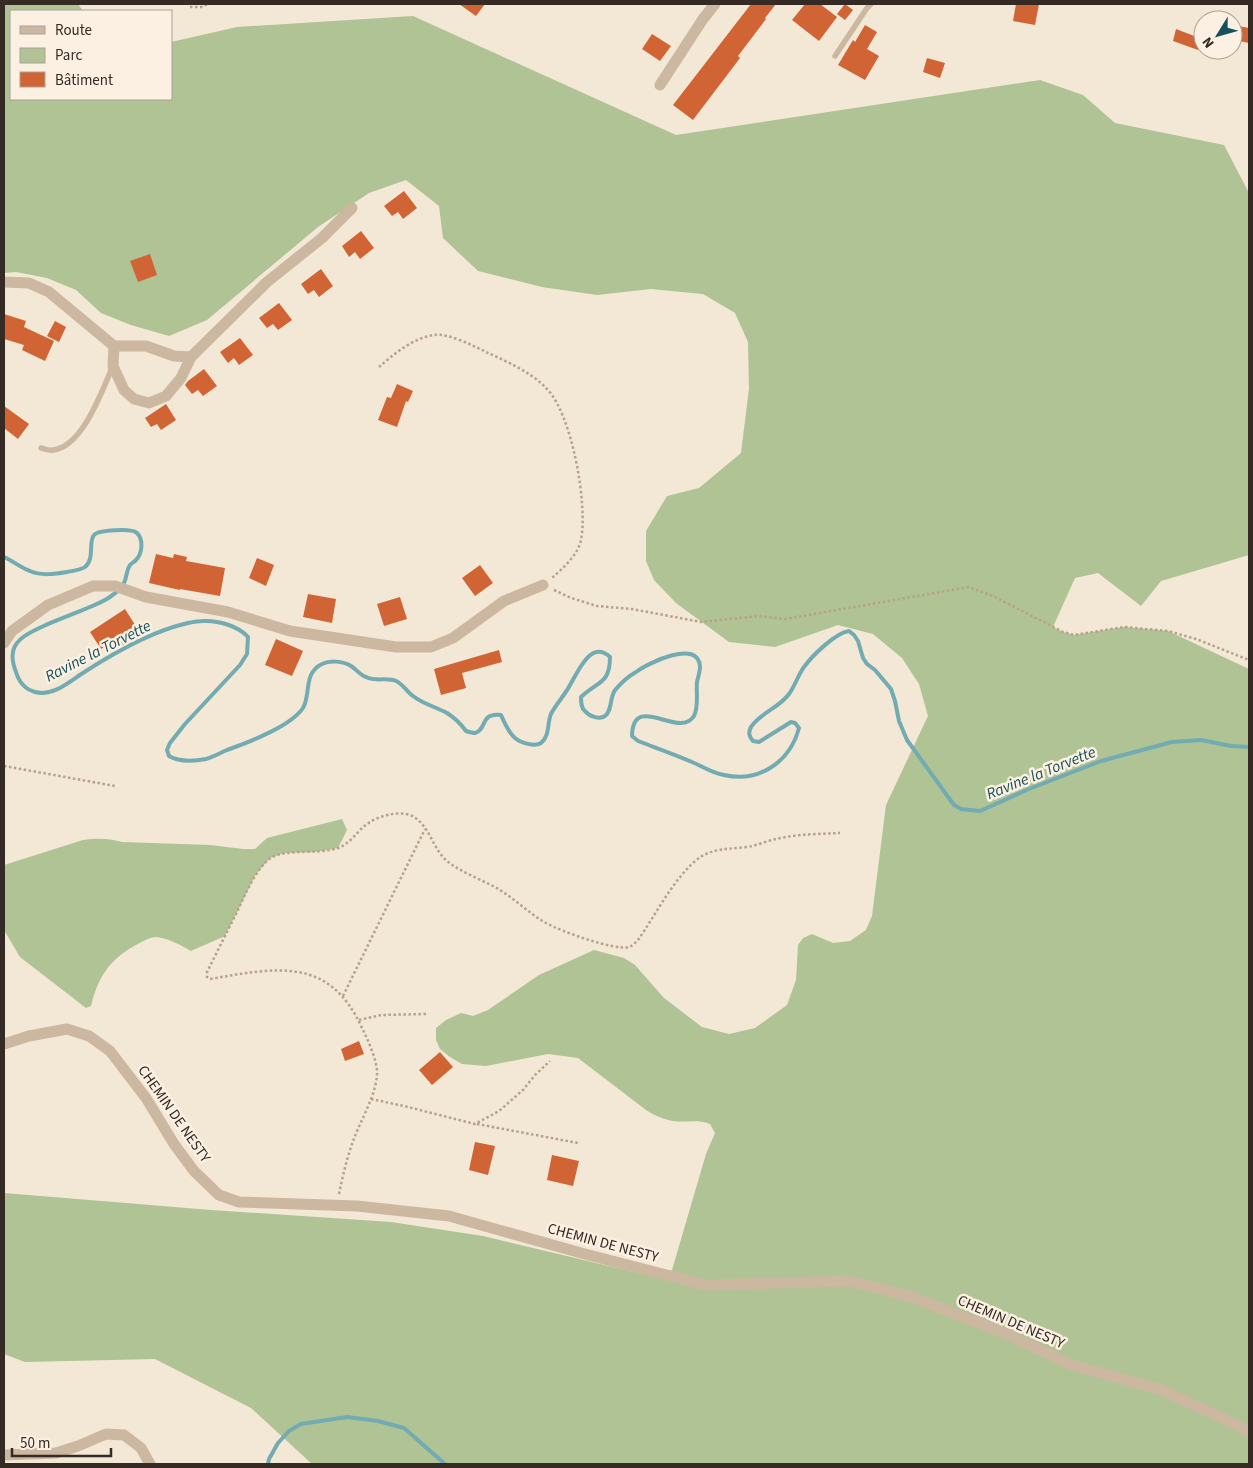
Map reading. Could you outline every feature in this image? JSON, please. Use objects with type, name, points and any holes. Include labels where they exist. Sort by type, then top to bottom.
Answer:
[{"type":"street","points":[[660,85],[703,19],[715,4]]},
{"type":"street","points":[[114,346],[113,366],[124,390],[134,399],[149,403],[166,396],[181,378],[192,357],[267,282],[322,238],[352,208]]},
{"type":"street","points":[[4,282],[29,283],[49,292],[114,346],[146,346],[174,356],[192,357]]},
{"type":"street","points":[[4,643],[12,631],[48,605],[93,586],[115,586],[146,597],[228,612],[290,631],[396,647],[431,647],[452,638],[504,601],[543,585]]},
{"type":"street","name":"CHEMIN DE NESTY","points":[[4,1044],[29,1036],[67,1029],[89,1036],[110,1051],[146,1098],[174,1144],[194,1171],[219,1195],[239,1202],[357,1206],[449,1216],[581,1253],[706,1285],[849,1281],[858,1283],[912,1297],[1002,1332],[1072,1365],[1162,1390],[1249,1431]]},
{"type":"street","points":[[4,1455],[56,1453],[106,1434],[124,1435],[141,1448],[150,1464]]},
{"type":"lane","points":[[835,56],[871,4]]},
{"type":"lane","points":[[41,448],[51,451],[60,449],[70,442],[84,426],[113,366]]},
{"type":"path","points":[[190,7],[203,7],[207,4]]},
{"type":"path","points":[[379,367],[397,352],[422,338],[436,335],[467,343],[514,365],[546,388],[564,416],[570,436],[577,464],[583,520],[581,541],[574,555],[561,570],[543,585],[571,598],[597,606],[632,609],[701,622],[758,616],[785,619],[968,588],[993,596],[1063,632],[1074,634],[1124,627],[1168,631],[1196,639],[1249,660]]},
{"type":"path","points":[[4,766],[115,786]]},
{"type":"path","points":[[336,1205],[350,1153],[371,1099],[377,1073],[371,1048],[359,1020],[343,996],[329,983],[307,974],[289,970],[260,971],[210,979],[207,977],[207,972],[256,874],[270,858],[284,853],[315,852],[338,848],[352,840],[369,822],[390,814],[406,814],[417,819],[425,828],[440,854],[448,862],[501,891],[544,922],[561,931],[624,948],[638,940],[683,873],[702,856],[724,848],[748,847],[796,835],[840,833]]},
{"type":"path","points":[[343,996],[425,828]]},
{"type":"path","points":[[359,1020],[381,1015],[426,1014]]},
{"type":"path","points":[[475,1124],[499,1112],[550,1061]]},
{"type":"path","points":[[371,1099],[475,1124],[578,1143]]},
{"type":"green space","points":[[4,4],[78,4],[82,10],[10,10],[10,100],[172,100],[172,42],[237,27],[413,16],[676,135],[1040,80],[1083,95],[1115,123],[1224,145],[1249,193],[1249,555],[1161,581],[1141,606],[1098,573],[1075,578],[1053,627],[1074,635],[1124,627],[1168,631],[1249,669],[1249,1464],[312,1464],[251,1408],[155,1359],[25,1362],[4,1354],[4,1193],[391,1222],[483,1236],[655,1277],[672,1270],[706,1154],[715,1133],[710,1124],[673,1121],[653,1114],[578,1058],[548,1054],[486,1066],[462,1064],[440,1049],[436,1040],[436,1028],[446,1020],[461,1013],[473,1016],[488,1010],[539,975],[594,950],[624,958],[635,965],[664,998],[702,1027],[729,1034],[755,1028],[787,1005],[796,980],[798,945],[803,938],[812,934],[833,943],[850,941],[866,930],[872,916],[886,805],[928,716],[919,684],[902,658],[873,634],[838,625],[775,647],[729,642],[676,603],[654,580],[646,561],[646,531],[667,496],[699,488],[741,453],[749,389],[748,342],[735,313],[703,294],[651,289],[597,295],[542,287],[478,271],[443,238],[439,206],[406,180],[369,193],[318,227],[207,320],[169,336],[131,325],[101,313],[76,290],[47,278],[16,272],[4,273]]},
{"type":"green space","points":[[342,819],[347,830],[338,848],[315,852],[284,853],[270,858],[256,874],[225,936],[191,951],[160,937],[153,937],[142,942],[117,958],[105,971],[91,1006],[86,1008],[20,957],[4,930],[4,865],[83,840],[93,839],[255,849],[267,838]]},
{"type":"building","points":[[459,4],[485,4],[476,16]]},
{"type":"building","points":[[751,4],[776,4],[738,56],[740,58],[693,120],[673,105]]},
{"type":"building","points":[[805,4],[820,4],[837,17],[819,41],[792,20]]},
{"type":"building","points":[[845,4],[853,10],[845,20],[837,14]]},
{"type":"building","points":[[1016,4],[1039,4],[1035,25],[1013,21]]},
{"type":"building","points":[[865,25],[877,32],[867,49],[879,56],[865,80],[838,65],[853,40],[855,42]]},
{"type":"building","points":[[1243,27],[1249,28],[1249,43],[1243,42]]},
{"type":"building","points":[[1176,29],[1193,36],[1193,48],[1173,41]]},
{"type":"building","points":[[652,34],[671,46],[660,61],[642,49]]},
{"type":"building","points":[[927,58],[945,63],[940,78],[923,72]]},
{"type":"building","points":[[404,191],[417,208],[403,219],[398,212],[392,216],[384,206]]},
{"type":"building","points":[[361,231],[374,248],[360,259],[355,252],[349,257],[342,246]]},
{"type":"building","points":[[150,254],[157,275],[138,282],[130,261]]},
{"type":"building","points":[[321,269],[333,286],[319,297],[314,290],[308,294],[301,284]]},
{"type":"building","points":[[279,303],[292,320],[278,330],[273,324],[267,328],[259,318]]},
{"type":"building","points":[[4,314],[26,321],[24,327],[54,341],[45,361],[22,350],[24,345],[4,339]]},
{"type":"building","points":[[55,321],[66,327],[59,342],[47,336]]},
{"type":"building","points":[[240,338],[253,355],[239,365],[234,358],[228,363],[220,352]]},
{"type":"building","points":[[204,369],[217,386],[203,396],[198,390],[192,394],[185,385]]},
{"type":"building","points":[[397,384],[413,391],[408,402],[406,401],[397,427],[378,420],[387,397],[391,398]]},
{"type":"building","points":[[166,404],[176,420],[161,430],[157,424],[151,427],[145,418]]},
{"type":"building","points":[[4,406],[29,424],[18,439],[4,428]]},
{"type":"building","points":[[156,554],[173,558],[174,554],[187,557],[186,561],[225,568],[220,596],[149,583]]},
{"type":"building","points":[[257,558],[274,565],[266,586],[249,578]]},
{"type":"building","points":[[480,565],[493,583],[475,596],[462,578]]},
{"type":"building","points":[[308,594],[336,599],[332,623],[303,617]]},
{"type":"building","points":[[400,597],[407,619],[384,626],[377,604]]},
{"type":"building","points":[[125,609],[137,628],[130,632],[133,638],[123,645],[118,638],[101,649],[90,632]]},
{"type":"building","points":[[276,639],[303,651],[292,676],[265,665]]},
{"type":"building","points":[[499,650],[502,662],[462,673],[466,688],[441,695],[434,669]]},
{"type":"building","points":[[359,1041],[364,1054],[345,1061],[341,1049]]},
{"type":"building","points":[[440,1052],[453,1067],[432,1085],[419,1070]]},
{"type":"building","points":[[475,1142],[495,1146],[488,1175],[469,1170]]},
{"type":"building","points":[[552,1155],[579,1161],[573,1186],[547,1180]]},
{"type":"waterway","name":"Ravine la Torvette","points":[[4,557],[34,573],[58,573],[81,569],[88,564],[91,555],[92,538],[97,533],[129,530],[137,533],[141,539],[140,554],[130,565],[124,583],[116,593],[107,599],[32,632],[17,643],[13,650],[13,665],[20,682],[31,691],[42,693],[56,690],[135,642],[161,631],[188,623],[199,621],[221,623],[239,630],[248,637],[247,654],[240,665],[185,724],[170,743],[167,750],[169,756],[182,760],[209,758],[257,738],[289,721],[303,708],[312,673],[322,664],[329,662],[348,664],[362,675],[370,678],[396,681],[417,699],[450,715],[468,732],[475,733],[479,731],[490,716],[501,715],[515,738],[524,743],[535,745],[541,743],[546,737],[551,714],[581,666],[591,655],[597,652],[610,657],[608,672],[605,677],[581,697],[584,710],[592,716],[600,718],[605,716],[609,710],[614,692],[628,677],[651,663],[682,653],[691,654],[697,659],[700,667],[694,716],[687,722],[678,723],[648,716],[640,717],[634,723],[632,736],[638,741],[715,772],[737,777],[749,776],[761,773],[781,760],[795,740],[799,728],[795,723],[791,722],[759,742],[753,741],[751,738],[749,733],[751,727],[759,718],[785,699],[804,667],[818,651],[837,636],[849,631],[858,641],[863,658],[867,664],[875,670],[891,689],[899,721],[907,740],[954,805],[961,809],[980,811],[1029,789],[1101,761],[1172,742],[1201,740],[1231,746],[1249,747]]},
{"type":"waterway","points":[[268,1464],[278,1443],[289,1431],[301,1424],[347,1417],[378,1421],[404,1428],[445,1464]]}]
